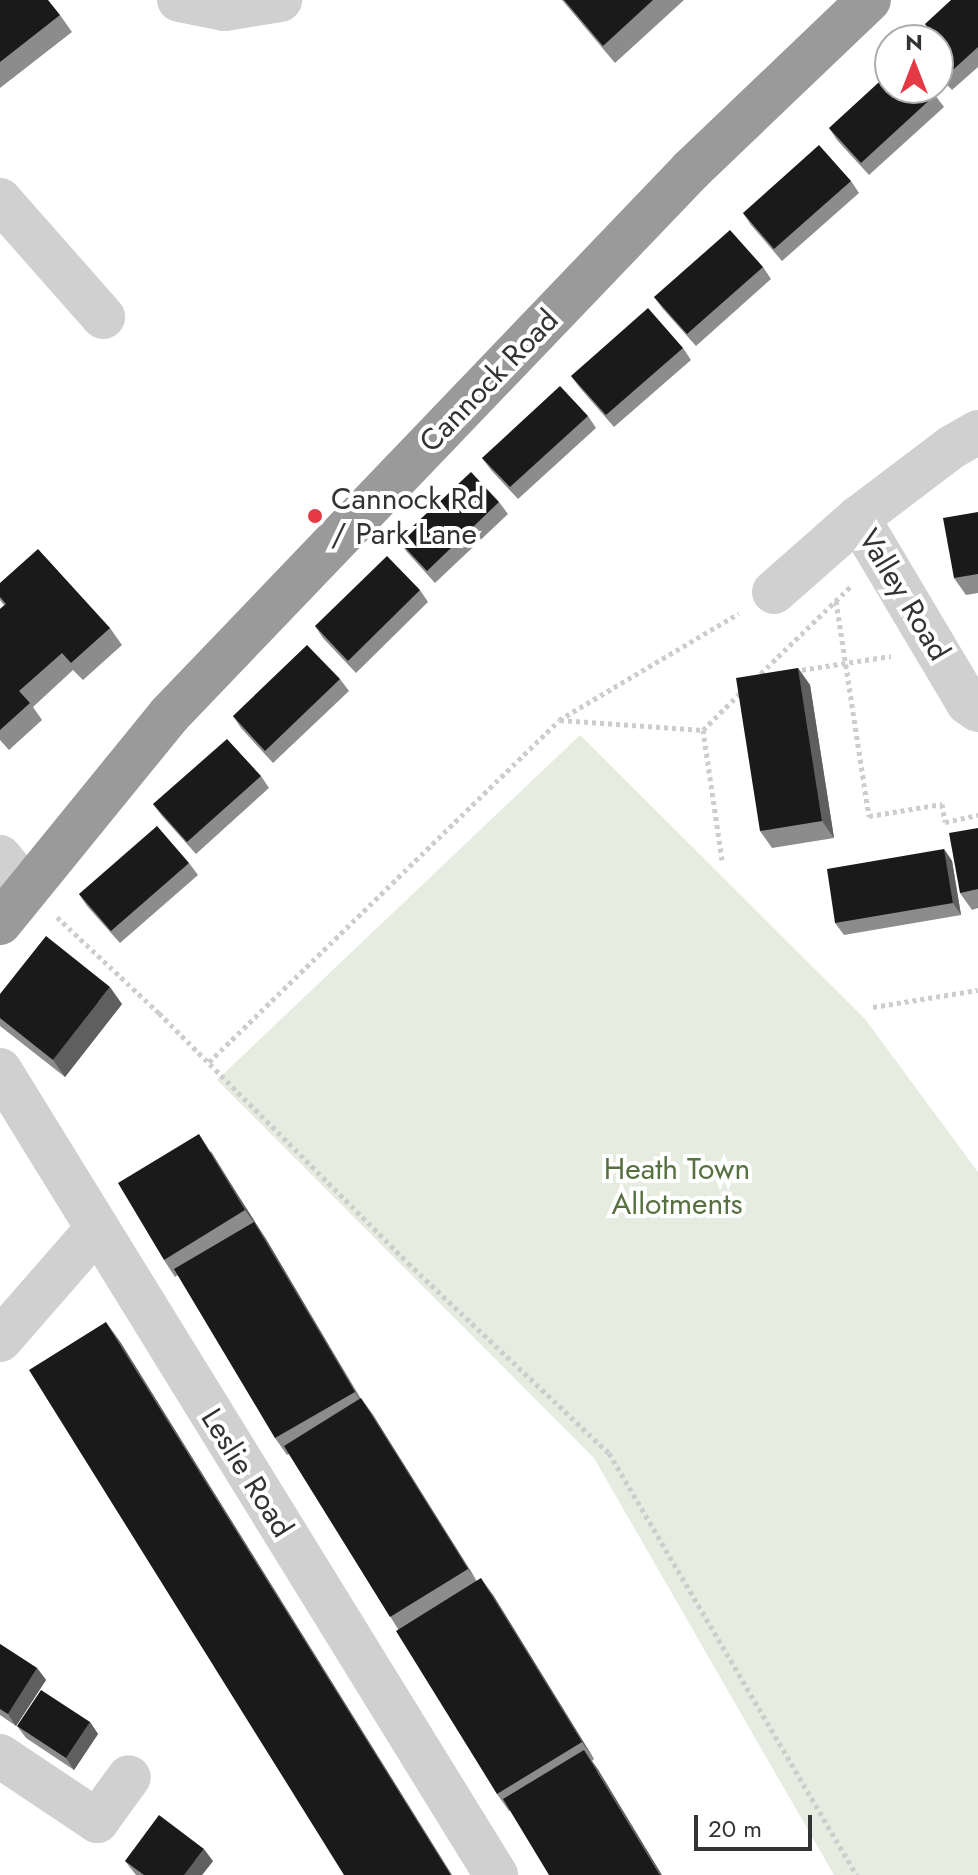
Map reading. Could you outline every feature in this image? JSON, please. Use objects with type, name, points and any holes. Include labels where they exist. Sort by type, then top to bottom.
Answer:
[{"type":"highway","name":"Cannock Road","points":[[0,923],[13,873],[691,170],[869,0]]},
{"type":"street","points":[[179,0],[225,9],[280,0]]},
{"type":"street","points":[[0,200],[103,317]]},
{"type":"street","points":[[774,592],[858,518],[952,447],[978,432]]},
{"type":"street","name":"Valley Road","points":[[858,518],[968,703],[978,710]]},
{"type":"street","name":"Leslie Road","points":[[0,1070],[496,1875]]},
{"type":"street","points":[[0,1340],[97,1229]]},
{"type":"street","points":[[0,1756],[97,1821],[129,1777]]},
{"type":"path","points":[[559,720],[703,730],[881,556]]},
{"type":"path","points":[[209,1062],[559,720],[774,592]]},
{"type":"path","points":[[836,600],[869,816],[942,804],[945,822],[978,815]]},
{"type":"path","points":[[787,672],[936,650]]},
{"type":"path","points":[[758,677],[772,674]]},
{"type":"path","points":[[703,730],[722,860]]},
{"type":"path","points":[[13,873],[209,1062],[408,1263],[609,1453],[857,1875]]},
{"type":"path","points":[[873,1007],[978,990]]},
{"type":"green space","name":"Heath Town Allotments","points":[[580,735],[865,1019],[978,1172],[978,1875],[834,1875],[594,1458],[217,1080]]},
{"type":"building","points":[[0,0],[48,0],[60,15],[0,62]]},
{"type":"building","points":[[564,0],[653,0],[603,46]]},
{"type":"building","points":[[951,0],[978,0],[978,47],[954,69],[954,24],[925,24]]},
{"type":"building","points":[[874,87],[874,104],[925,104],[861,163],[829,128]]},
{"type":"building","points":[[819,145],[851,181],[774,249],[743,213]]},
{"type":"building","points":[[730,230],[763,267],[687,334],[654,297]]},
{"type":"building","points":[[648,308],[683,348],[606,415],[571,376]]},
{"type":"building","points":[[560,386],[588,416],[510,487],[482,458]]},
{"type":"building","points":[[471,472],[499,502],[427,571],[398,540]]},
{"type":"building","points":[[978,512],[978,574],[954,578],[943,518]]},
{"type":"building","points":[[38,549],[110,628],[71,663],[62,653],[19,691],[30,703],[0,730],[0,609],[6,604],[0,597],[0,583]]},
{"type":"building","points":[[387,556],[420,590],[348,661],[315,626]]},
{"type":"building","points":[[307,645],[340,679],[265,751],[233,716]]},
{"type":"building","points":[[798,668],[822,821],[760,831],[736,678]]},
{"type":"building","points":[[227,739],[261,776],[187,842],[153,804]]},
{"type":"building","points":[[157,826],[189,863],[111,931],[79,894]]},
{"type":"building","points":[[978,828],[978,889],[960,893],[949,833]]},
{"type":"building","points":[[944,849],[953,903],[835,923],[827,869]]},
{"type":"building","points":[[46,936],[110,987],[53,1060],[0,1018],[0,994]]},
{"type":"building","points":[[199,1134],[245,1210],[164,1260],[118,1183]]},
{"type":"building","points":[[254,1222],[355,1392],[275,1438],[174,1269]]},
{"type":"building","points":[[106,1322],[451,1875],[344,1875],[29,1370]]},
{"type":"building","points":[[361,1398],[468,1569],[390,1617],[284,1446]]},
{"type":"building","points":[[481,1578],[582,1742],[497,1794],[396,1631]]},
{"type":"building","points":[[0,1644],[37,1668],[8,1714],[0,1709]]},
{"type":"building","points":[[41,1690],[90,1722],[66,1758],[17,1726]]},
{"type":"building","points":[[584,1750],[660,1875],[549,1875],[503,1799]]},
{"type":"building","points":[[159,1815],[204,1849],[184,1875],[144,1875],[125,1861]]},
{"type":"place","name":"Cannock Rd / Park Lane","points":[[315,516]]}]
